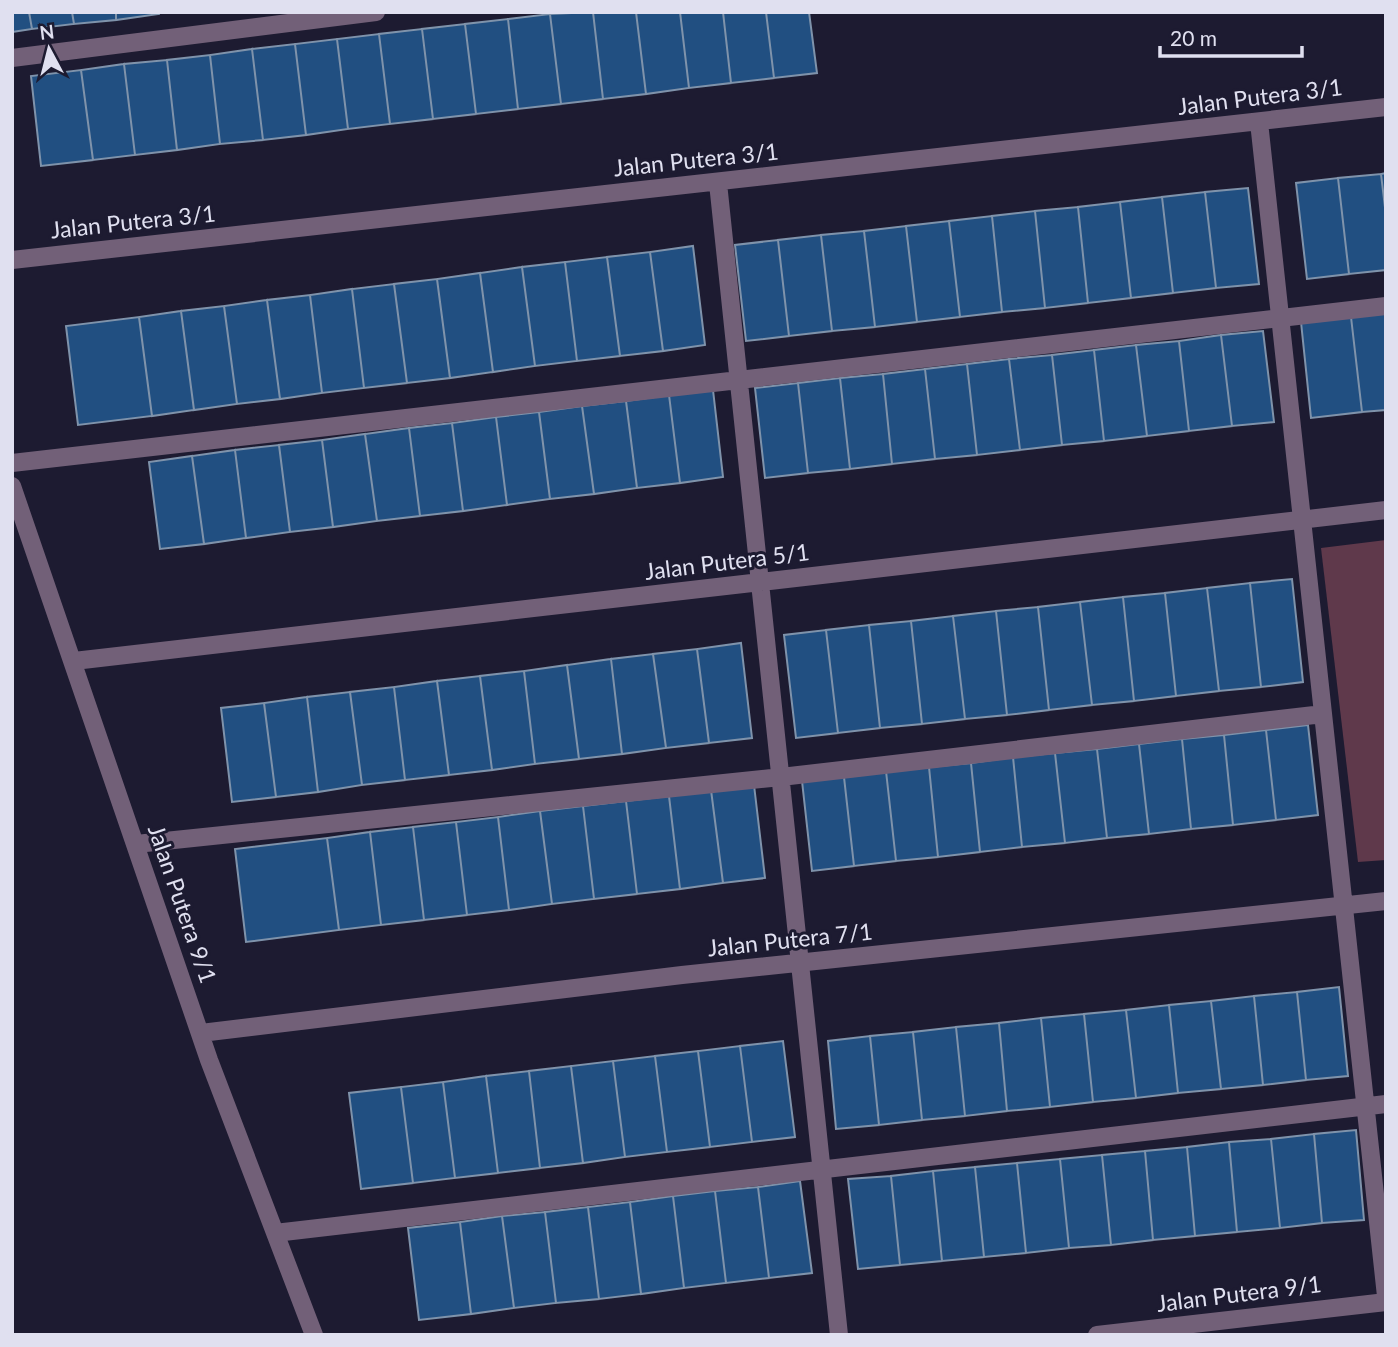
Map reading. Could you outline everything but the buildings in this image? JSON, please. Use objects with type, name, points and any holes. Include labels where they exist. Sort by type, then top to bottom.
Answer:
[{"type":"street","points":[[12,58],[376,12]]},
{"type":"street","name":"Jalan Putera 3/1","points":[[12,260],[1386,107]]},
{"type":"street","points":[[1259,122],[1386,1296]]},
{"type":"street","points":[[718,183],[839,1335]]},
{"type":"street","points":[[12,463],[1386,306]]},
{"type":"street","name":"Jalan Putera 9/1","points":[[12,485],[201,1033],[314,1335]]},
{"type":"street","name":"Jalan Putera 5/1","points":[[74,662],[1386,510]]},
{"type":"street","points":[[136,844],[781,777],[1323,714]]},
{"type":"street","name":"Jalan Putera 7/1","points":[[201,1033],[801,964],[1386,901]]},
{"type":"street","points":[[275,1233],[1386,1104]]},
{"type":"street","name":"Jalan Putera 9/1","points":[[1097,1335],[1386,1302]]},
{"type":"shaded area","points":[[1386,540],[1386,860],[1358,862],[1321,548]]}]
